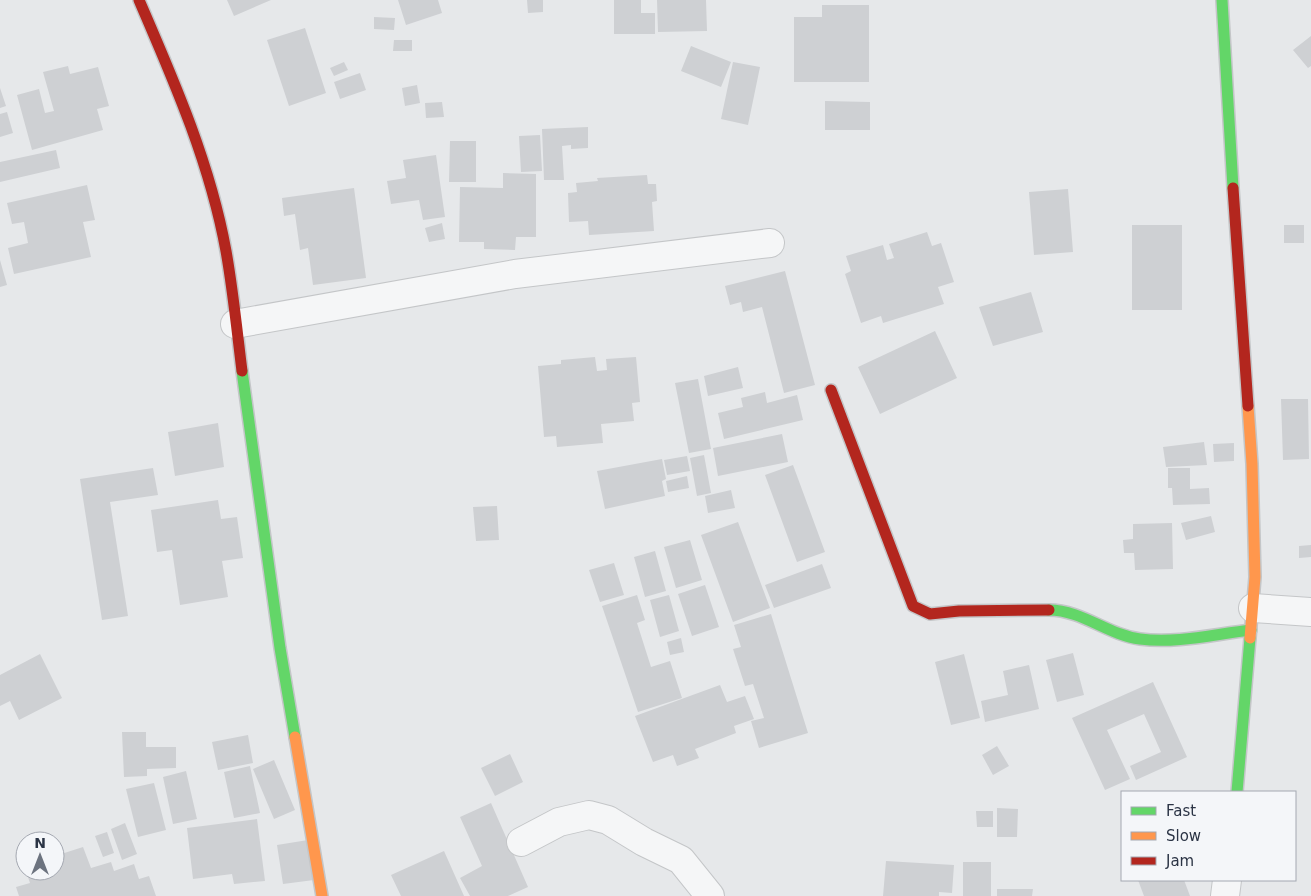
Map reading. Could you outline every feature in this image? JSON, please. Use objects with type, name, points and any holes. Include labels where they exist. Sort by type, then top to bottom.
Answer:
[{"type":"street","points":[[139,0],[184,104],[208,177],[226,250],[280,648],[322,896]]},
{"type":"street","points":[[1222,0],[1237,259],[1252,464],[1255,577],[1238,791]]},
{"type":"street","points":[[235,324],[515,274],[770,244]]},
{"type":"street","points":[[831,390],[879,521],[913,606],[930,614],[959,611],[1066,611],[1139,639],[1170,640],[1252,619],[1311,612]]},
{"type":"street","points":[[521,842],[558,822],[589,815],[608,820],[644,842],[681,860],[710,896]]},
{"type":"street","points":[[1225,896],[1227,881]]},
{"type":"building","points":[[227,0],[271,0],[234,16]]},
{"type":"building","points":[[398,0],[438,0],[442,13],[406,25]]},
{"type":"building","points":[[527,0],[543,0],[543,12],[528,13]]},
{"type":"building","points":[[614,0],[641,0],[641,13],[655,13],[655,34],[614,34]]},
{"type":"building","points":[[657,0],[706,0],[707,31],[658,32]]},
{"type":"building","points":[[822,5],[869,5],[869,82],[794,82],[794,17],[822,17]]},
{"type":"building","points":[[374,17],[395,18],[394,30],[374,29]]},
{"type":"building","points":[[305,28],[326,93],[289,106],[267,40]]},
{"type":"building","points":[[1311,36],[1311,66],[1308,68],[1293,50]]},
{"type":"building","points":[[394,40],[412,40],[412,51],[393,51]]},
{"type":"building","points":[[691,46],[731,62],[721,87],[681,71]]},
{"type":"building","points":[[344,62],[348,70],[334,76],[330,68]]},
{"type":"building","points":[[733,62],[760,67],[748,125],[721,119]]},
{"type":"building","points":[[68,66],[70,74],[98,67],[109,106],[97,109],[103,130],[32,150],[17,95],[39,89],[45,113],[54,111],[43,72]]},
{"type":"building","points":[[360,73],[366,90],[340,99],[334,82]]},
{"type":"building","points":[[417,85],[420,103],[405,106],[402,88]]},
{"type":"building","points":[[0,88],[6,106],[0,108]]},
{"type":"building","points":[[825,101],[870,102],[870,130],[825,130]]},
{"type":"building","points":[[442,102],[444,117],[426,118],[425,103]]},
{"type":"building","points":[[7,112],[13,133],[0,137],[0,114]]},
{"type":"building","points":[[588,127],[588,148],[571,149],[571,145],[562,146],[564,180],[544,180],[542,129]]},
{"type":"building","points":[[540,135],[542,171],[521,172],[519,136]]},
{"type":"building","points":[[450,141],[476,141],[476,182],[449,182]]},
{"type":"building","points":[[56,150],[60,168],[0,182],[0,162]]},
{"type":"building","points":[[436,155],[445,217],[423,220],[419,200],[391,204],[387,181],[406,178],[403,160]]},
{"type":"building","points":[[503,173],[536,174],[536,237],[516,237],[515,250],[484,249],[484,242],[459,242],[460,187],[503,188]]},
{"type":"building","points":[[647,175],[648,184],[656,184],[657,201],[652,202],[654,231],[589,235],[588,221],[569,222],[568,193],[577,192],[576,183],[598,181],[597,178]]},
{"type":"building","points":[[87,185],[95,220],[83,222],[91,257],[14,274],[8,248],[28,243],[24,222],[12,224],[7,203]]},
{"type":"building","points":[[354,188],[366,278],[313,285],[308,248],[300,250],[295,214],[284,216],[282,198]]},
{"type":"building","points":[[1068,189],[1073,252],[1034,255],[1029,192]]},
{"type":"building","points":[[442,223],[445,239],[429,242],[425,228]]},
{"type":"building","points":[[1132,225],[1182,225],[1182,310],[1132,310]]},
{"type":"building","points":[[1284,225],[1304,225],[1304,243],[1284,243]]},
{"type":"building","points":[[927,232],[932,246],[941,243],[954,282],[938,287],[944,304],[883,323],[881,316],[861,323],[845,274],[851,271],[846,256],[883,245],[887,260],[894,258],[889,244]]},
{"type":"building","points":[[0,260],[7,285],[0,287]]},
{"type":"building","points":[[785,271],[815,385],[784,393],[762,307],[743,312],[741,302],[730,305],[725,286]]},
{"type":"building","points":[[1031,292],[1043,332],[993,346],[979,307]]},
{"type":"building","points":[[935,331],[957,378],[880,414],[858,367]]},
{"type":"building","points":[[595,357],[597,371],[607,370],[606,359],[636,357],[640,402],[632,403],[634,421],[601,424],[603,443],[557,447],[556,436],[544,437],[538,366],[561,364],[561,360]]},
{"type":"building","points":[[738,367],[743,388],[708,396],[704,376]]},
{"type":"building","points":[[698,379],[711,449],[689,453],[675,383]]},
{"type":"building","points":[[765,392],[767,403],[797,395],[803,420],[724,439],[718,413],[743,407],[741,398]]},
{"type":"building","points":[[1281,399],[1308,399],[1309,459],[1283,460]]},
{"type":"building","points":[[218,423],[224,467],[175,476],[168,432]]},
{"type":"building","points":[[782,434],[788,462],[718,476],[713,448]]},
{"type":"building","points":[[1204,442],[1207,465],[1166,467],[1163,447]]},
{"type":"building","points":[[1234,443],[1234,461],[1214,462],[1213,444]]},
{"type":"building","points":[[704,455],[711,493],[697,496],[690,458]]},
{"type":"building","points":[[687,456],[690,471],[667,475],[664,460]]},
{"type":"building","points":[[662,459],[666,479],[662,481],[665,496],[605,509],[597,471]]},
{"type":"building","points":[[793,465],[825,552],[797,562],[765,475]]},
{"type":"building","points":[[153,468],[158,495],[110,502],[128,616],[102,620],[80,479]]},
{"type":"building","points":[[1168,468],[1190,468],[1190,489],[1209,488],[1210,504],[1173,505],[1172,488],[1168,488]]},
{"type":"building","points":[[687,476],[689,488],[668,492],[666,481]]},
{"type":"building","points":[[731,490],[735,508],[708,513],[705,496]]},
{"type":"building","points":[[218,500],[221,519],[237,517],[243,558],[222,561],[228,597],[180,605],[172,550],[157,552],[151,510]]},
{"type":"building","points":[[497,506],[499,540],[476,541],[473,507]]},
{"type":"building","points":[[1211,516],[1215,532],[1186,540],[1181,523]]},
{"type":"building","points":[[738,522],[770,608],[733,622],[701,535]]},
{"type":"building","points":[[1172,523],[1173,569],[1135,570],[1134,553],[1124,553],[1123,540],[1133,539],[1133,524]]},
{"type":"building","points":[[690,540],[702,580],[676,588],[664,547]]},
{"type":"building","points":[[1311,545],[1311,557],[1299,558],[1299,546]]},
{"type":"building","points":[[655,551],[666,591],[645,597],[634,557]]},
{"type":"building","points":[[614,563],[624,595],[600,602],[589,570]]},
{"type":"building","points":[[822,564],[831,588],[774,608],[765,585]]},
{"type":"building","points":[[705,585],[719,627],[692,636],[678,594]]},
{"type":"building","points":[[637,595],[645,620],[637,623],[651,667],[670,661],[682,698],[638,712],[602,606]]},
{"type":"building","points":[[669,595],[679,631],[660,637],[650,600]]},
{"type":"building","points":[[771,614],[808,733],[759,748],[751,721],[764,718],[753,684],[745,686],[733,649],[741,647],[734,625]]},
{"type":"building","points":[[681,638],[684,652],[670,655],[667,642]]},
{"type":"building","points":[[1073,653],[1084,695],[1057,702],[1046,660]]},
{"type":"building","points":[[40,654],[62,698],[19,720],[10,701],[0,706],[0,675]]},
{"type":"building","points":[[964,654],[980,718],[951,725],[935,662]]},
{"type":"building","points":[[1029,665],[1039,709],[985,722],[981,701],[1008,695],[1003,671]]},
{"type":"building","points":[[1153,682],[1187,757],[1136,780],[1130,766],[1161,752],[1144,714],[1107,730],[1130,779],[1105,790],[1072,718]]},
{"type":"building","points":[[720,685],[727,702],[745,696],[754,719],[734,726],[736,733],[695,749],[699,758],[677,766],[673,755],[653,762],[635,716]]},
{"type":"building","points":[[122,732],[146,732],[146,747],[176,747],[176,768],[147,769],[147,776],[124,777]]},
{"type":"building","points":[[248,735],[253,763],[218,770],[212,742]]},
{"type":"building","points":[[997,746],[1009,766],[993,775],[982,755]]},
{"type":"building","points":[[510,754],[523,782],[495,796],[481,768]]},
{"type":"building","points":[[274,760],[295,810],[274,819],[253,769]]},
{"type":"building","points":[[250,766],[260,813],[234,818],[224,772]]},
{"type":"building","points":[[186,771],[197,819],[173,824],[163,777]]},
{"type":"building","points":[[154,783],[166,830],[138,837],[126,789]]},
{"type":"building","points":[[491,803],[528,887],[508,896],[470,896],[460,878],[482,866],[460,817]]},
{"type":"building","points":[[997,808],[1018,809],[1017,837],[997,837]]},
{"type":"building","points":[[976,811],[993,811],[993,827],[977,827]]},
{"type":"building","points":[[257,819],[265,881],[234,884],[232,874],[193,879],[187,828]]},
{"type":"building","points":[[125,823],[137,854],[122,860],[111,829]]},
{"type":"building","points":[[107,832],[114,853],[103,857],[95,836]]},
{"type":"building","points":[[308,840],[314,880],[283,884],[277,845]]},
{"type":"building","points":[[83,847],[91,868],[111,862],[114,871],[134,864],[139,879],[149,876],[156,896],[19,896],[16,887],[30,883],[29,881],[65,881],[65,853]]},
{"type":"building","points":[[444,851],[464,896],[401,896],[391,875]]},
{"type":"building","points":[[886,861],[954,865],[952,893],[939,892],[939,896],[883,896]]},
{"type":"building","points":[[963,862],[991,862],[991,896],[963,896]]},
{"type":"building","points":[[1138,881],[1184,881],[1190,896],[1144,896]]},
{"type":"building","points":[[997,889],[1033,889],[1032,896],[997,896]]},
{"type":"traffic: fast","points":[[1222,0],[1233,188]]},
{"type":"traffic: fast","points":[[242,371],[280,648],[295,737]]},
{"type":"traffic: fast","points":[[1049,610],[1073,614],[1117,633],[1140,639],[1181,639],[1251,630]]},
{"type":"traffic: fast","points":[[1237,791],[1250,638]]},
{"type":"traffic: slow","points":[[1248,406],[1252,464],[1255,577],[1250,638]]},
{"type":"traffic: slow","points":[[295,737],[322,896]]},
{"type":"traffic: jam","points":[[139,0],[178,92],[211,186],[226,251],[242,371]]},
{"type":"traffic: jam","points":[[1233,188],[1248,406]]},
{"type":"traffic: jam","points":[[831,390],[913,606],[930,614],[959,611],[1049,610]]}]
